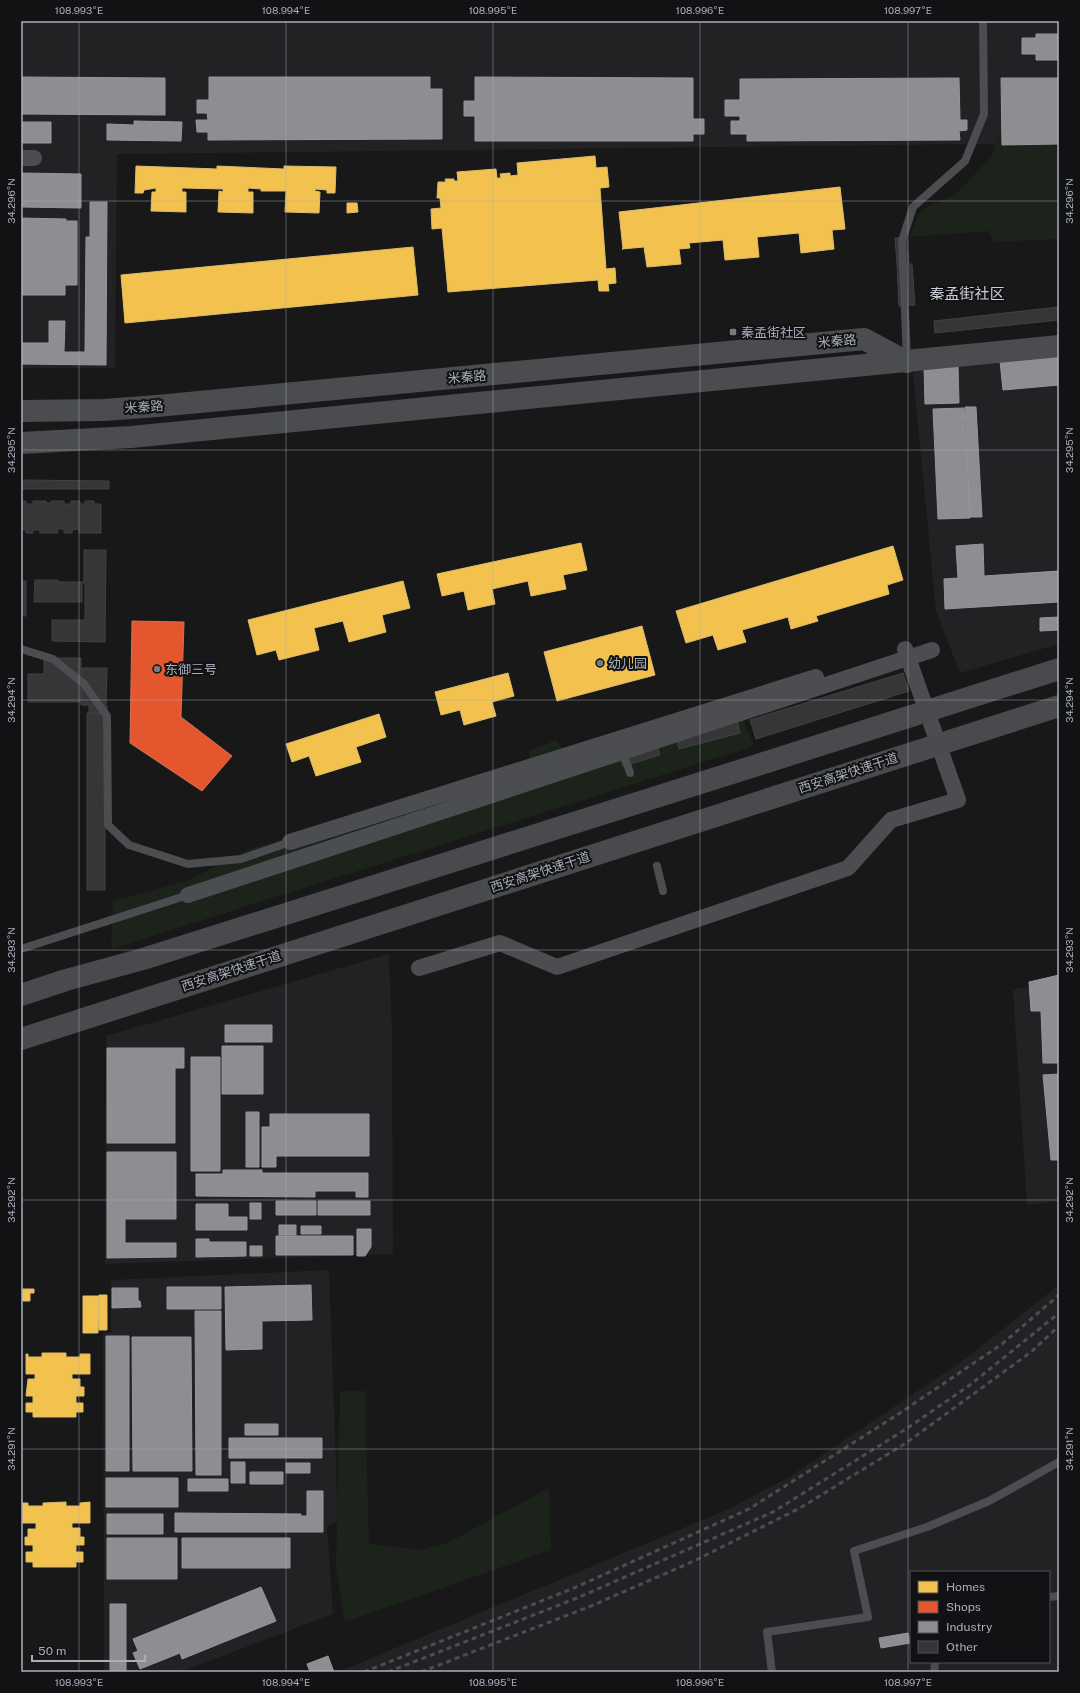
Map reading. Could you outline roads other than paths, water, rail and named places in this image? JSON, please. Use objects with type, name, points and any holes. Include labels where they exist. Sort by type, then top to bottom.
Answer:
[{"type":"highway","points":[[21,995],[66,980],[143,959],[1059,668]]},
{"type":"highway","name":"西安高架快速干道","points":[[21,1040],[1059,706]]},
{"type":"street","name":"米秦路","points":[[21,411],[104,410],[157,406],[864,339],[907,362]]},
{"type":"street","points":[[21,442],[139,436],[748,378],[1059,346]]},
{"type":"street","points":[[746,350],[748,378]]},
{"type":"street","points":[[188,895],[622,752],[931,645]]},
{"type":"street","points":[[290,842],[907,653]]},
{"type":"street","points":[[419,968],[500,943],[557,967],[848,868],[891,820],[958,800],[907,653]]},
{"type":"lane","points":[[907,362],[902,241],[913,208],[965,161],[984,114],[983,21]]},
{"type":"lane","points":[[21,648],[53,659],[84,684],[107,716],[108,825],[129,845],[188,864],[241,859],[290,842]]},
{"type":"lane","points":[[622,752],[630,773]]},
{"type":"lane","points":[[656,866],[663,891]]},
{"type":"lane","points":[[21,949],[188,895]]},
{"type":"lane","points":[[772,1672],[767,1632],[868,1618],[854,1551],[927,1527],[989,1501],[1059,1462]]},
{"type":"railway","points":[[364,1672],[574,1588],[749,1509],[897,1415],[1002,1344],[1059,1295]]},
{"type":"railway","points":[[388,1672],[577,1598],[773,1512],[906,1429],[970,1385],[1059,1313]]},
{"type":"railway","points":[[421,1672],[591,1606],[694,1561],[800,1508],[906,1443],[1031,1352],[1059,1326]]},
{"type":"place","name":"秦孟街社区","points":[[733,332]]},
{"type":"place","name":"幼儿园","points":[[600,663]]},
{"type":"place","name":"东御三号","points":[[157,669]]},
{"type":"district","name":"秦孟街社区","points":[[967,293]]}]
